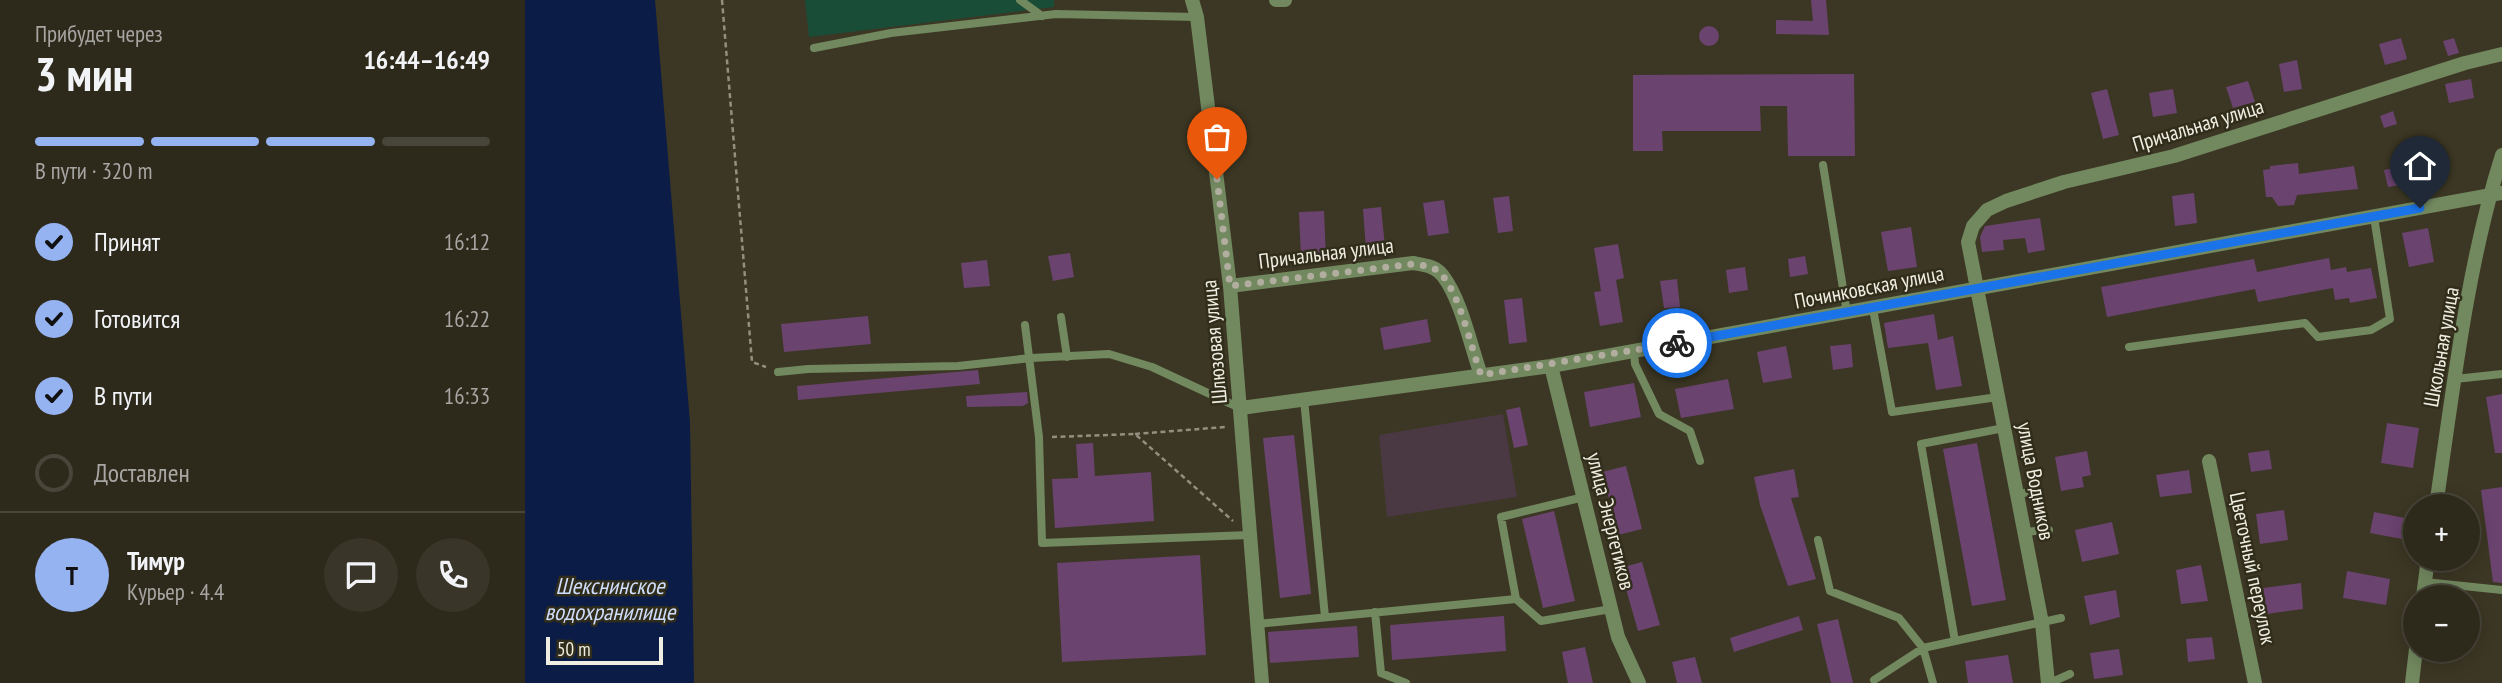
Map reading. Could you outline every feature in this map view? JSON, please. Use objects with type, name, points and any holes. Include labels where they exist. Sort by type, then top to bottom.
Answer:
[{"type":"street","name":"Шлюзовая улица","points":[[1192,0],[1197,17],[1230,286],[1262,683]]},
{"type":"street","points":[[1276,0],[1285,0]]},
{"type":"street","name":"Причальная улица","points":[[1977,287],[1968,242],[1973,226],[1987,210],[2006,201],[2064,182],[2174,156],[2465,63],[2502,54]]},
{"type":"street","name":"Школьная улица","points":[[2438,494],[2455,379],[2496,194],[2502,155]]},
{"type":"street","name":"Починковская улица","points":[[1241,408],[1551,366],[2496,194]]},
{"type":"street","name":"Причальная улица","points":[[1230,286],[1413,264],[1432,267],[1443,275],[1452,294],[1481,375]]},
{"type":"street","name":"улица Водников","points":[[1977,287],[2042,623],[2049,683]]},
{"type":"street","name":"улица Энергетиков","points":[[1551,366],[1618,636],[1639,683]]},
{"type":"street","name":"Цветочный переулок","points":[[2209,461],[2255,683]]},
{"type":"street","points":[[2412,683],[2414,662]]},
{"type":"lane","points":[[1020,0],[1042,16]]},
{"type":"lane","points":[[814,48],[891,33],[1042,16],[1197,17]]},
{"type":"lane","points":[[1823,166],[1847,313]]},
{"type":"lane","points":[[2129,347],[2305,323],[2318,337],[2371,330],[2390,319],[2375,217]]},
{"type":"lane","points":[[1873,309],[1892,412],[1999,397]]},
{"type":"lane","points":[[1061,317],[1067,357]]},
{"type":"lane","points":[[1025,326],[1039,437],[1042,543],[1248,535]]},
{"type":"lane","points":[[1634,351],[1635,364],[1659,414],[1690,431],[1700,461]]},
{"type":"lane","points":[[778,373],[808,369],[958,366],[1031,358],[1109,354],[1151,367],[1241,408]]},
{"type":"lane","points":[[2455,379],[2502,374]]},
{"type":"lane","points":[[1304,399],[1325,617]]},
{"type":"lane","points":[[1955,641],[1921,444],[2004,428]]},
{"type":"lane","points":[[2017,494],[2038,491]]},
{"type":"lane","points":[[1584,497],[1501,517],[1516,599],[1541,621],[1611,608]]},
{"type":"lane","points":[[2024,532],[2049,530]]},
{"type":"lane","points":[[1818,540],[1830,591],[1899,618],[1923,648],[1933,683]]},
{"type":"lane","points":[[2480,590],[2502,590]]},
{"type":"lane","points":[[1257,624],[1516,599]]},
{"type":"lane","points":[[1375,612],[1381,673],[1406,683]]},
{"type":"lane","points":[[1874,680],[1923,648],[2061,618]]},
{"type":"lane","points":[[2049,683],[2070,674]]},
{"type":"path","points":[[722,0],[752,362],[778,373]]},
{"type":"path","points":[[1039,437],[1135,434],[1242,426]]},
{"type":"path","points":[[1135,434],[1248,535]]},
{"type":"shaded area","points":[[1503,414],[1517,497],[1387,517],[1379,435]]},
{"type":"green space","points":[[805,0],[1054,0],[1054,7],[809,37]]},
{"type":"water","name":"Шекснинское водохранилище","points":[[525,0],[655,0],[690,422],[694,683],[525,683]]},
{"type":"building","points":[[1811,0],[1826,0],[1829,35],[1776,34],[1776,20],[1813,21]]},
{"type":"building","points":[[1705,26],[1713,26],[1719,36],[1713,46],[1705,46],[1699,40],[1699,32]]},
{"type":"building","points":[[2401,38],[2407,59],[2385,65],[2379,44]]},
{"type":"building","points":[[2454,38],[2459,53],[2448,56],[2443,41]]},
{"type":"building","points":[[2297,60],[2302,89],[2284,92],[2279,64]]},
{"type":"building","points":[[1854,74],[1855,156],[1788,156],[1787,106],[1760,106],[1761,131],[1662,131],[1663,151],[1633,151],[1633,75]]},
{"type":"building","points":[[2471,79],[2474,98],[2449,103],[2445,84]]},
{"type":"building","points":[[2248,81],[2255,102],[2233,108],[2226,87]]},
{"type":"building","points":[[2107,89],[2119,135],[2103,139],[2091,93]]},
{"type":"building","points":[[2173,89],[2177,113],[2153,117],[2149,93]]},
{"type":"building","points":[[2393,111],[2397,124],[2384,128],[2380,116]]},
{"type":"building","points":[[2298,163],[2299,174],[2354,166],[2358,189],[2297,195],[2294,205],[2278,206],[2272,197],[2266,197],[2263,170],[2270,169],[2270,166]]},
{"type":"building","points":[[2403,166],[2407,184],[2388,187],[2384,170]]},
{"type":"building","points":[[2194,193],[2197,223],[2175,226],[2172,196]]},
{"type":"building","points":[[1509,196],[1513,231],[1498,233],[1493,198]]},
{"type":"building","points":[[1444,200],[1449,233],[1428,236],[1423,203]]},
{"type":"building","points":[[1381,207],[1385,247],[1366,249],[1363,209]]},
{"type":"building","points":[[1324,211],[1326,257],[1301,258],[1299,212]]},
{"type":"building","points":[[2040,218],[2045,250],[2028,253],[2025,238],[2003,240],[2004,250],[1982,252],[1980,237],[1985,226]]},
{"type":"building","points":[[1911,227],[1917,267],[1888,271],[1881,232]]},
{"type":"building","points":[[2428,228],[2434,262],[2409,267],[2402,233]]},
{"type":"building","points":[[1618,244],[1624,278],[1616,280],[1623,322],[1600,326],[1594,292],[1601,291],[1594,248]]},
{"type":"building","points":[[1070,253],[1074,277],[1053,281],[1048,256]]},
{"type":"building","points":[[1805,256],[1808,274],[1790,277],[1788,259]]},
{"type":"building","points":[[2329,258],[2331,270],[2346,267],[2347,272],[2371,268],[2377,298],[2350,303],[2349,298],[2335,300],[2333,288],[2258,302],[2255,289],[2107,317],[2101,287],[2254,259],[2257,272]]},
{"type":"building","points":[[987,260],[990,286],[964,288],[961,263]]},
{"type":"building","points":[[1745,267],[1748,290],[1729,293],[1726,270]]},
{"type":"building","points":[[1677,279],[1680,307],[1664,308],[1660,281]]},
{"type":"building","points":[[1522,298],[1527,342],[1509,344],[1504,300]]},
{"type":"building","points":[[1934,314],[1938,340],[1953,336],[1962,386],[1936,390],[1928,343],[1888,348],[1884,323]]},
{"type":"building","points":[[868,316],[871,344],[784,352],[781,324]]},
{"type":"building","points":[[1427,319],[1431,342],[1384,350],[1380,328]]},
{"type":"building","points":[[1851,344],[1853,367],[1833,370],[1830,346]]},
{"type":"building","points":[[1786,346],[1792,378],[1763,383],[1757,352]]},
{"type":"building","points":[[978,370],[980,384],[798,400],[797,386]]},
{"type":"building","points":[[1728,379],[1734,409],[1681,418],[1675,389]]},
{"type":"building","points":[[1634,383],[1641,417],[1590,427],[1584,392]]},
{"type":"building","points":[[1027,392],[1028,403],[1023,406],[967,407],[966,396]]},
{"type":"building","points":[[2502,394],[2502,453],[2495,453],[2486,397]]},
{"type":"building","points":[[1520,407],[1528,445],[1514,448],[1506,410]]},
{"type":"building","points":[[2387,423],[2419,428],[2413,468],[2381,463]]},
{"type":"building","points":[[1294,435],[1311,594],[1280,598],[1263,438]]},
{"type":"building","points":[[1093,443],[1095,476],[1151,472],[1154,521],[1055,528],[1052,479],[1078,478],[1076,444]]},
{"type":"building","points":[[1977,443],[2006,600],[1972,606],[1943,449]]},
{"type":"building","points":[[2269,450],[2272,469],[2251,472],[2248,453]]},
{"type":"building","points":[[2087,451],[2091,475],[2082,477],[2084,487],[2061,491],[2055,457]]},
{"type":"building","points":[[1626,466],[1642,529],[1618,535],[1602,472]]},
{"type":"building","points":[[1794,469],[1799,497],[1791,498],[1816,579],[1788,586],[1760,505],[1754,477]]},
{"type":"building","points":[[2189,470],[2192,493],[2160,497],[2156,475]]},
{"type":"building","points":[[2502,487],[2502,583],[2493,582],[2481,490]]},
{"type":"building","points":[[2284,510],[2288,540],[2260,544],[2256,514]]},
{"type":"building","points":[[1554,511],[1575,601],[1543,608],[1522,519]]},
{"type":"building","points":[[2374,512],[2403,518],[2402,539],[2370,533]]},
{"type":"building","points":[[2112,522],[2119,554],[2082,562],[2075,530]]},
{"type":"building","points":[[1200,555],[1206,655],[1062,662],[1057,563]]},
{"type":"building","points":[[1642,562],[1660,625],[1638,631],[1620,568]]},
{"type":"building","points":[[2201,565],[2208,601],[2181,604],[2176,570]]},
{"type":"building","points":[[2347,571],[2390,579],[2386,605],[2343,598]]},
{"type":"building","points":[[2301,583],[2303,609],[2267,614],[2263,588]]},
{"type":"building","points":[[2116,590],[2120,617],[2090,625],[2084,596]]},
{"type":"building","points":[[1504,616],[1506,651],[1392,660],[1390,625]]},
{"type":"building","points":[[1799,616],[1803,630],[1734,652],[1730,638]]},
{"type":"building","points":[[1838,619],[1853,683],[1831,683],[1817,624]]},
{"type":"building","points":[[1357,626],[1359,657],[1270,663],[1268,632]]},
{"type":"building","points":[[2212,637],[2215,659],[2188,662],[2186,639]]},
{"type":"building","points":[[1585,647],[1593,683],[1568,683],[1562,652]]},
{"type":"building","points":[[2119,649],[2123,675],[2094,679],[2090,653]]},
{"type":"building","points":[[2008,655],[2013,683],[1968,683],[1965,661]]},
{"type":"building","points":[[1695,657],[1702,683],[1677,683],[1672,662]]},
{"type":"way so far","points":[[1217,179],[1230,286],[1413,264],[1432,267],[1443,275],[1452,294],[1481,375],[1551,366],[1677,343]]},
{"type":"route","points":[[1677,343],[2420,208]]}]
